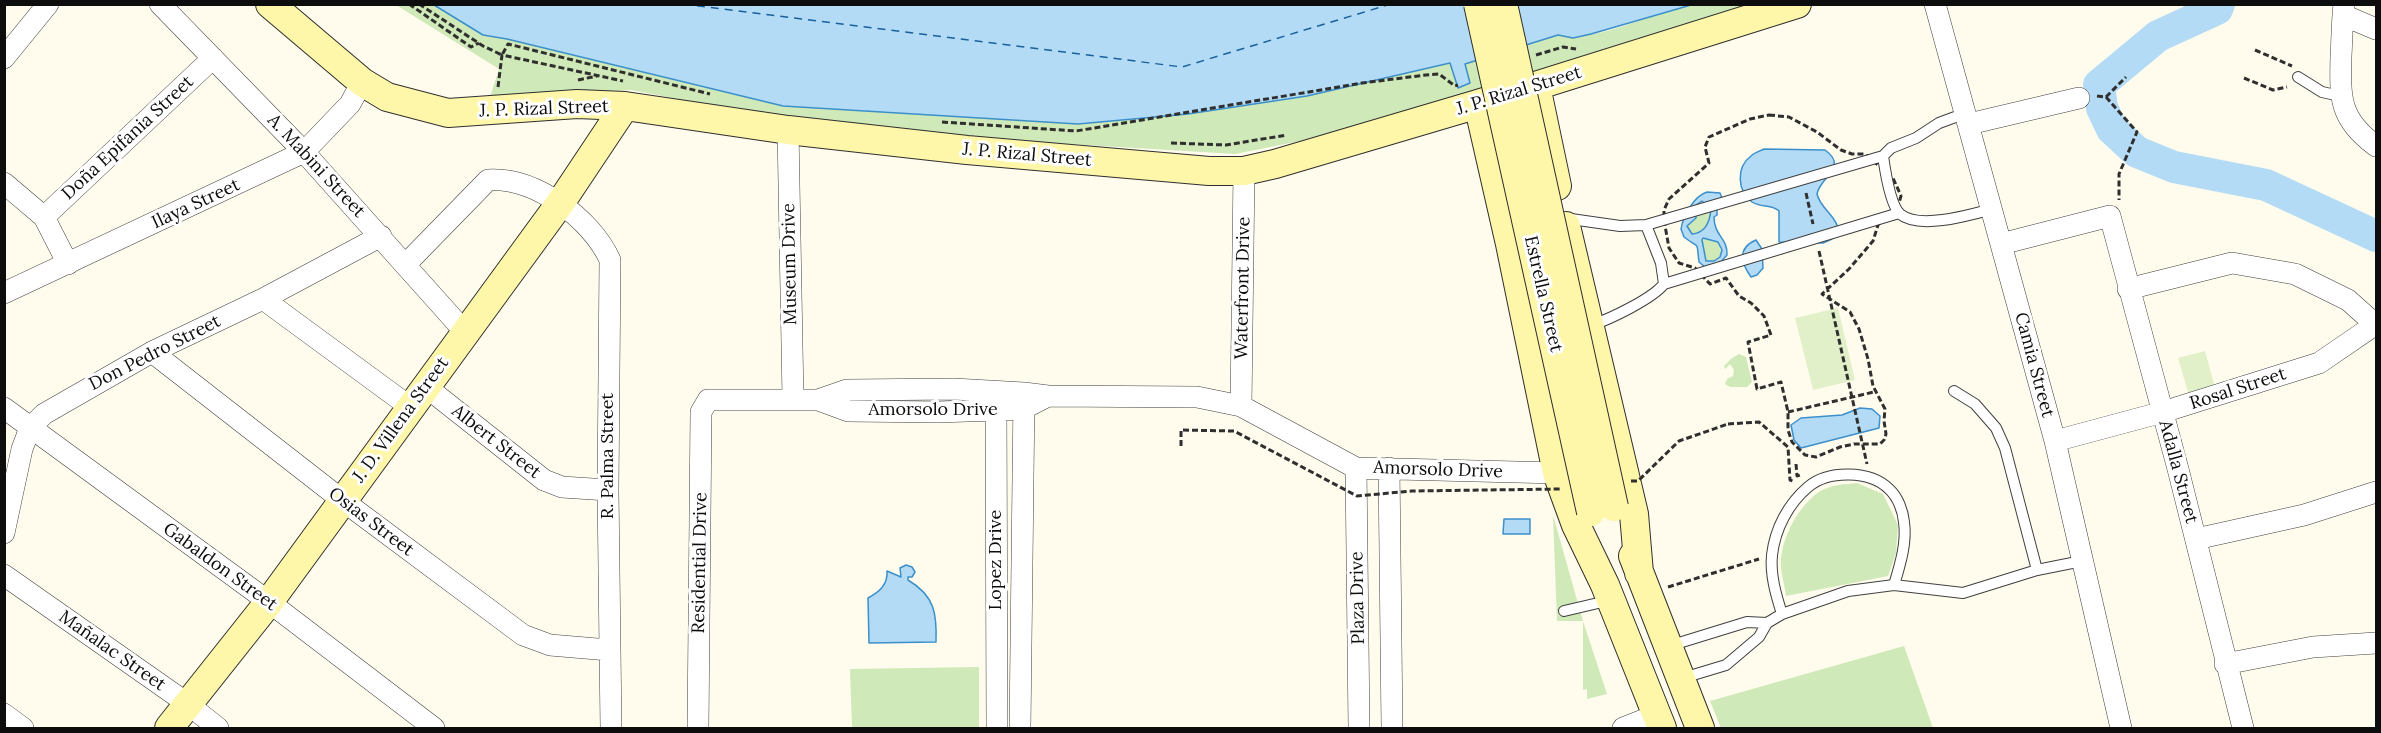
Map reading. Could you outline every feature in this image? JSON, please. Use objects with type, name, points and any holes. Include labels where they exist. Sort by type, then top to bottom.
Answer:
[{"type":"main road","name":"J. P. Rizal Street","points":[[270,4],[362,82],[387,97],[448,113],[577,104],[628,95],[788,130],[979,151],[1209,171],[1244,171],[1275,164],[1478,104],[1797,4]]},
{"type":"main road","name":"Estrella Street","points":[[1478,4],[1607,511],[1643,583],[1700,729]]},
{"type":"main road","name":"Estrella Street","points":[[1503,4],[1607,511]]},
{"type":"main road","name":"Estrella Street","points":[[1536,86],[1590,326],[1607,511],[1608,592],[1659,722]]},
{"type":"main road","name":"J. D. Villena Street","points":[[169,729],[268,602],[561,202],[628,95]]},
{"type":"main road","name":"Estrella Street","points":[[1478,104],[1562,480],[1607,511]]},
{"type":"main road","points":[[1510,244],[1517,226],[1527,218],[1541,214],[1564,218]]},
{"type":"street","points":[[4,58],[48,4]]},
{"type":"street","name":"A. Mabini Street","points":[[160,4],[304,152],[465,332]]},
{"type":"street","name":"Camia Street","points":[[1935,4],[2055,441],[2121,729]]},
{"type":"street","points":[[2376,29],[2343,10],[2340,96],[2347,115],[2361,135],[2376,146]]},
{"type":"street","name":"Doña Epifania Street","points":[[44,217],[213,58]]},
{"type":"street","name":"Ilaya Street","points":[[4,293],[304,152],[350,104],[362,82]]},
{"type":"street","points":[[1968,118],[2079,98]]},
{"type":"street","name":"Museum Drive","points":[[788,130],[793,399]]},
{"type":"street","name":"Waterfront Drive","points":[[1241,406],[1244,171]]},
{"type":"street","points":[[406,264],[488,180],[503,179],[518,182],[561,202]]},
{"type":"street","points":[[4,183],[44,217],[68,264]]},
{"type":"street","name":"R. Palma Street","points":[[561,202],[603,245],[610,260],[608,490],[610,729]]},
{"type":"street","points":[[2001,244],[2110,216]]},
{"type":"street","name":"Adalla Street","points":[[2110,216],[2196,538],[2242,729]]},
{"type":"street","name":"Don Pedro Street","points":[[30,428],[44,414],[152,352],[263,299],[381,236]]},
{"type":"street","points":[[2128,289],[2232,263],[2295,274],[2348,300],[2376,324]]},
{"type":"street","name":"Albert Street","points":[[263,299],[544,480],[562,487],[608,490]]},
{"type":"street","name":"Rosal Street","points":[[2055,441],[2163,412],[2319,363],[2376,324]]},
{"type":"street","name":"Osias Street","points":[[152,352],[342,500],[523,635],[549,645],[609,650]]},
{"type":"street","name":"Amorsolo Drive","points":[[708,400],[818,400],[848,411],[1024,401],[1048,396],[1197,397],[1241,406],[1356,468],[1389,468],[1562,480]]},
{"type":"street","name":"Residential Drive","points":[[698,729],[701,412],[708,400]]},
{"type":"street","name":"Lopez Drive","points":[[996,401],[997,729]]},
{"type":"street","name":"Lopez Drive","points":[[1020,729],[1024,401]]},
{"type":"street","name":"Gabaldon Street","points":[[4,408],[268,602],[434,729]]},
{"type":"street","points":[[4,533],[22,449],[30,428]]},
{"type":"street","name":"Plaza Drive","points":[[1356,468],[1359,729]]},
{"type":"street","name":"Plaza Drive","points":[[1389,468],[1392,729]]},
{"type":"street","points":[[2196,538],[2304,515],[2376,492]]},
{"type":"street","name":"Mañalac Street","points":[[4,576],[188,704],[218,729]]},
{"type":"street","points":[[2225,664],[2313,647],[2376,643]]},
{"type":"street","points":[[4,714],[23,729]]},
{"type":"street","points":[[1623,729],[1659,722]]},
{"type":"lane","points":[[2298,77],[2322,92],[2340,96]]},
{"type":"lane","points":[[1564,218],[1620,226],[1646,225],[1883,156],[1891,148],[1916,138],[1939,123],[1968,118]]},
{"type":"lane","points":[[1883,156],[1885,171],[1899,213],[1909,219],[1961,218],[1992,209]]},
{"type":"lane","points":[[1590,326],[1607,320],[1656,294],[1664,284],[1899,213]]},
{"type":"lane","points":[[1646,225],[1661,263],[1664,284]]},
{"type":"lane","points":[[1954,391],[1975,404],[1996,428],[2005,448],[2037,570]]},
{"type":"lane","points":[[1782,614],[1772,576],[1772,555],[1777,531],[1789,508],[1809,486],[1830,476],[1870,477],[1889,489],[1900,505],[1905,523],[1902,558],[1894,585]]},
{"type":"lane","points":[[1680,679],[1726,665],[1759,638],[1767,623],[1782,614],[1848,591],[1894,585],[1963,593],[2037,570],[2082,561]]},
{"type":"lane","points":[[1564,611],[1608,592]]},
{"type":"lane","points":[[1669,646],[1746,622],[1767,623]]},
{"type":"path","points":[[409,4],[471,47],[481,44]]},
{"type":"path","points":[[419,4],[501,55],[597,76],[628,95]]},
{"type":"path","points":[[497,92],[501,55],[508,44],[715,95]]},
{"type":"path","points":[[1532,56],[1563,47],[1579,50]]},
{"type":"path","points":[[2244,78],[2273,90],[2289,86],[2298,77],[2291,64],[2255,50]]},
{"type":"path","points":[[936,122],[1076,131],[1362,83],[1426,75],[1439,74],[1455,86]]},
{"type":"path","points":[[574,81],[597,76]]},
{"type":"path","points":[[2110,216],[2120,197],[2119,174],[2137,137],[2137,132],[2105,97],[2126,77]]},
{"type":"path","points":[[1769,115],[1789,117],[1817,132],[1841,150],[1852,154],[1865,154],[1893,178],[1901,196],[1899,203],[1878,225],[1868,248],[1822,294],[1850,312],[1859,329],[1875,392],[1885,409],[1886,434],[1880,444],[1854,444],[1816,457],[1805,455],[1792,442],[1781,382],[1757,388],[1753,373],[1748,342],[1771,335],[1764,316],[1751,303],[1739,296],[1726,278],[1710,284],[1695,268],[1679,263],[1669,248],[1664,220],[1664,210],[1669,199],[1709,163],[1705,147],[1709,137],[1750,119],[1769,115]]},
{"type":"path","points":[[1168,143],[1227,145],[1297,133]]},
{"type":"path","points":[[1803,179],[1870,477]]},
{"type":"path","points":[[1788,412],[1875,392]]},
{"type":"path","points":[[1607,511],[1679,441],[1728,424],[1759,422],[1788,447],[1790,480]]},
{"type":"path","points":[[1181,446],[1181,430],[1234,431],[1357,496],[1412,491],[1528,491],[1562,480]]},
{"type":"path","points":[[1796,464],[1797,476],[1802,475]]},
{"type":"path","points":[[1643,583],[1772,555]]},
{"type":"green space","points":[[1713,3],[1755,5],[1331,135],[1235,154],[918,135],[791,121],[631,90],[490,97],[499,69],[396,5],[434,5],[483,35],[706,88],[1307,96],[1450,63],[1458,87],[1464,64],[1558,35],[1589,35],[1689,5]]},
{"type":"green space","points":[[1702,201],[1711,208],[1710,217],[1704,229],[1692,234],[1687,226],[1693,220],[1696,205]]},
{"type":"green space","points":[[1703,238],[1718,242],[1722,254],[1714,261],[1706,261],[1701,240]]},
{"type":"green space","points":[[1838,308],[1855,380],[1813,390],[1795,318]]},
{"type":"green space","points":[[2205,351],[2216,391],[2190,399],[2178,358]]},
{"type":"green space","points":[[1739,354],[1746,357],[1752,382],[1747,387],[1730,387],[1725,384],[1727,379],[1733,376],[1734,370],[1730,364],[1725,369],[1724,366]]},
{"type":"green space","points":[[1857,483],[1883,494],[1898,525],[1896,553],[1888,576],[1786,596],[1781,572],[1781,558],[1790,527],[1802,509],[1820,491],[1836,485]]},
{"type":"green space","points":[[1553,515],[1583,621],[1557,621]]},
{"type":"green space","points":[[1583,621],[1607,694],[1587,699],[1587,689],[1583,690]]},
{"type":"green space","points":[[1904,646],[1933,728],[1721,728],[1710,701]]},
{"type":"green space","points":[[979,667],[979,728],[852,728],[850,669]]},
{"type":"water","points":[[434,5],[1691,5],[1591,34],[1573,38],[1558,35],[1465,64],[1470,83],[1458,88],[1450,63],[1307,96],[1188,114],[1078,124],[783,106],[483,35]]},
{"type":"water","points":[[1764,149],[1825,150],[1832,156],[1834,167],[1817,194],[1837,225],[1832,239],[1823,243],[1779,242],[1779,211],[1773,207],[1752,202],[1741,186],[1741,172],[1746,161]]},
{"type":"water","points":[[1720,193],[1722,198],[1717,206],[1717,215],[1714,217],[1718,233],[1727,249],[1727,255],[1720,263],[1705,267],[1699,262],[1697,246],[1684,237],[1681,229],[1690,207],[1702,194]],"holes":[[[1702,201],[1711,209],[1710,218],[1704,229],[1692,234],[1687,226],[1696,218],[1696,205]],[[1703,238],[1718,242],[1722,250],[1720,257],[1714,261],[1706,261]]]},
{"type":"water","points":[[1756,240],[1762,249],[1763,268],[1757,275],[1751,277],[1743,261],[1743,252],[1750,243]]},
{"type":"water","points":[[1860,408],[1872,409],[1880,416],[1879,428],[1801,448],[1794,440],[1791,425],[1801,418],[1842,415]]},
{"type":"water","points":[[1504,519],[1530,519],[1530,534],[1503,534]]},
{"type":"water","points":[[906,565],[912,567],[915,572],[912,577],[908,577],[908,580],[924,592],[933,606],[936,642],[869,643],[868,598],[882,588],[887,571],[901,577],[900,568]]},
{"type":"waterway","points":[[2219,4],[2217,9],[2158,36],[2099,85],[2102,108],[2112,129],[2137,152],[2174,167],[2266,185],[2376,236]]},
{"type":"ferry route","points":[[683,4],[1182,67],[1391,4]]}]
